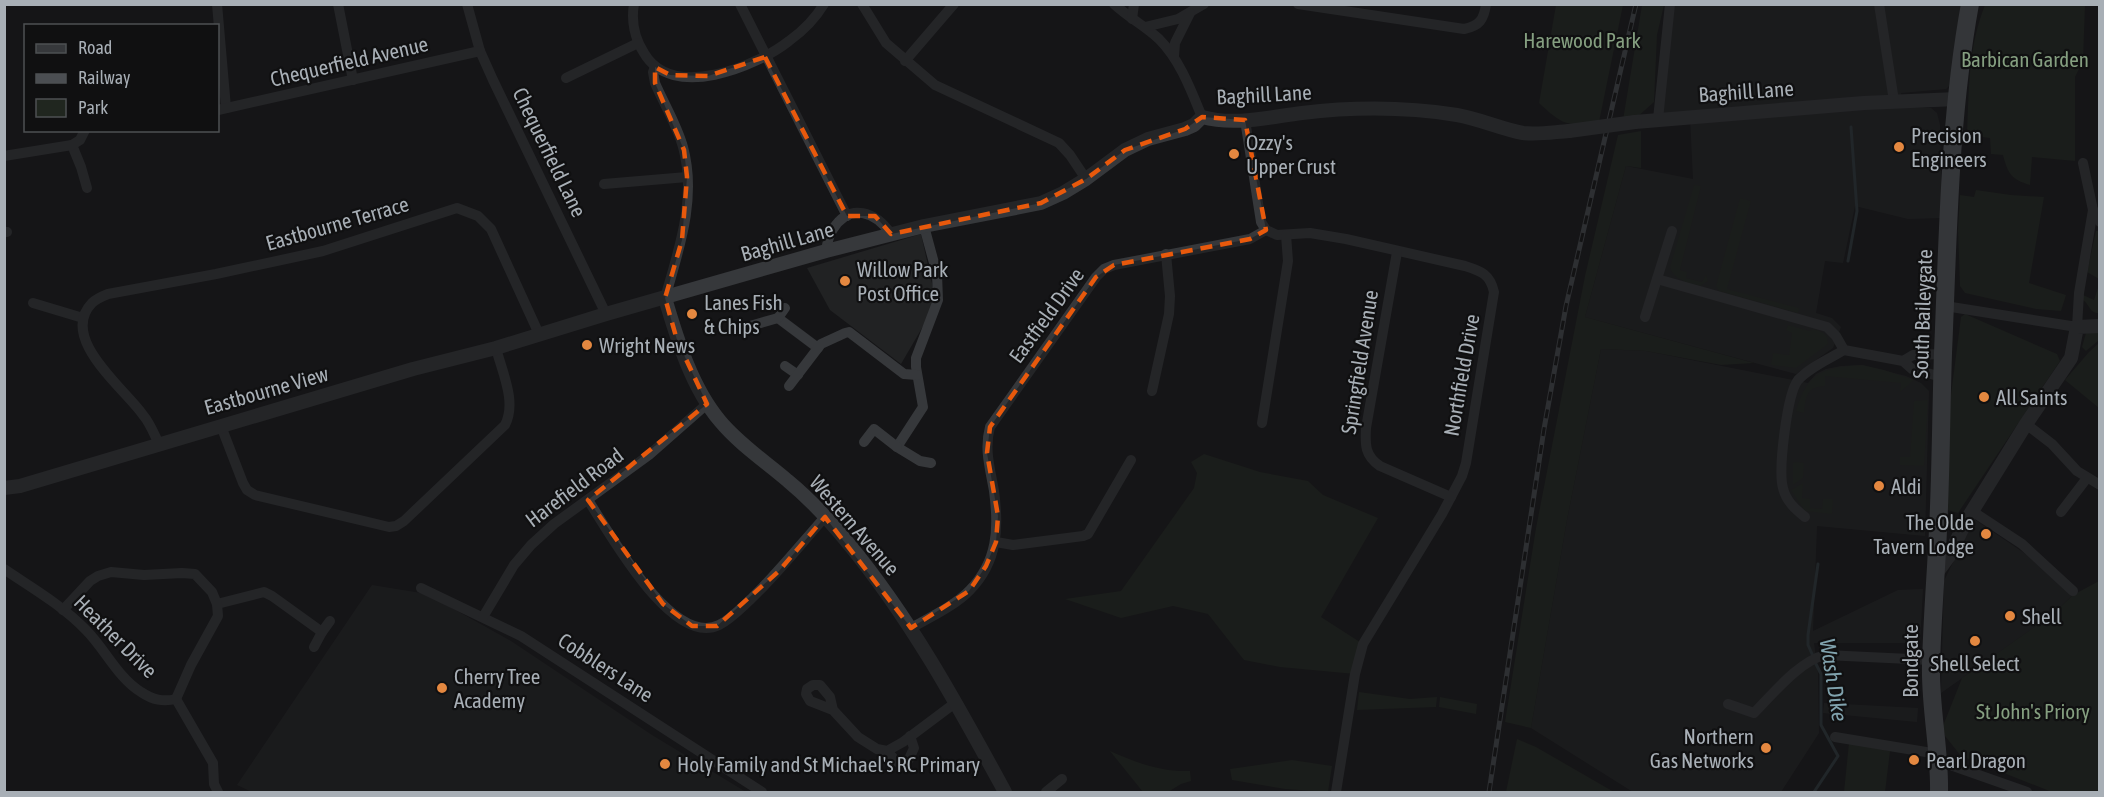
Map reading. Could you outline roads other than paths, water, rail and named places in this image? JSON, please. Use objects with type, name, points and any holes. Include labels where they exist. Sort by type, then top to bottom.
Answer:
[{"type":"highway","name":"South Baileygate","points":[[1938,530],[1952,150],[1970,4]]},
{"type":"highway","name":"Bondgate","points":[[1938,530],[1931,660],[1939,792]]},
{"type":"street","name":"Chequerfield Avenue","points":[[217,4],[218,24]]},
{"type":"street","points":[[338,4],[353,80]]},
{"type":"street","name":"Chequerfield Lane","points":[[467,4],[480,51],[606,314]]},
{"type":"street","points":[[634,4],[633,25],[638,42],[649,62],[670,75],[687,77],[708,76],[750,64],[765,57],[790,41],[814,20],[824,4]]},
{"type":"street","points":[[740,4],[847,216]]},
{"type":"street","points":[[862,4],[886,43],[935,85],[1059,143],[1071,155],[1086,179]]},
{"type":"street","points":[[905,61],[954,4]]},
{"type":"street","points":[[1114,4],[1160,40],[1173,56],[1202,117]]},
{"type":"street","points":[[1132,19],[1134,4]]},
{"type":"street","points":[[1145,27],[1164,23],[1190,13],[1204,4]]},
{"type":"street","points":[[1298,4],[1365,9],[1464,29],[1476,27],[1482,20],[1486,4]]},
{"type":"street","points":[[1658,119],[1670,4]]},
{"type":"street","points":[[1879,4],[1894,101]]},
{"type":"street","points":[[1173,56],[1174,43],[1190,13]]},
{"type":"street","points":[[566,78],[638,42]]},
{"type":"street","name":"Chequerfield Avenue","points":[[219,46],[222,109],[480,51]]},
{"type":"street","points":[[655,67],[653,72],[655,83],[684,150],[687,177],[688,204],[682,240],[665,298]]},
{"type":"street","name":"Baghill Lane","points":[[539,334],[891,234],[1041,203],[1086,179],[1125,150],[1148,139],[1185,129],[1202,117],[1226,121],[1305,112],[1414,110],[1482,120],[1522,133],[1534,134],[1658,119],[1894,101],[1957,99]]},
{"type":"street","points":[[1245,120],[1262,222],[1266,230]]},
{"type":"street","points":[[4,156],[72,145],[80,140],[84,132]]},
{"type":"street","points":[[72,145],[87,188]]},
{"type":"street","points":[[1935,575],[1949,556],[1969,516],[2026,424],[2071,358],[2092,210],[2083,163]]},
{"type":"street","points":[[604,184],[687,177]]},
{"type":"street","name":"Eastbourne Terrace","points":[[83,318],[92,303],[108,294],[216,274],[323,250],[457,208],[478,216],[491,229],[539,334]]},
{"type":"street","points":[[2092,210],[2100,222]]},
{"type":"street","points":[[826,252],[832,230],[839,221],[847,216],[858,213],[875,216],[884,223],[891,234]]},
{"type":"street","points":[[897,447],[923,407],[916,358],[938,300],[937,274],[924,226]]},
{"type":"street","name":"Northfield Drive","points":[[1266,230],[1277,235],[1310,233],[1346,239],[1482,272],[1490,279],[1494,292],[1462,476],[1363,644],[1355,674],[1336,792]]},
{"type":"street","name":"Eastfield Drive","points":[[911,628],[969,591],[980,577],[996,542],[998,516],[987,453],[990,427],[1096,277],[1104,269],[1114,265],[1250,239],[1266,230]]},
{"type":"street","points":[[1645,317],[1672,231]]},
{"type":"street","points":[[1262,423],[1288,261],[1286,235]]},
{"type":"street","name":"Springfield Avenue","points":[[1397,252],[1366,428],[1366,452],[1372,461],[1451,497]]},
{"type":"street","points":[[1152,391],[1169,314],[1170,296],[1166,254]]},
{"type":"street","points":[[1657,279],[1827,327],[1836,336],[1844,350]]},
{"type":"street","name":"Western Avenue","points":[[665,298],[677,340],[707,404],[720,422],[825,517],[877,580],[911,628],[1005,792]]},
{"type":"street","points":[[33,303],[83,318],[83,331],[93,357],[144,415],[159,444]]},
{"type":"street","points":[[1945,306],[2077,327],[2100,326]]},
{"type":"street","points":[[743,328],[778,318],[785,308]]},
{"type":"street","points":[[778,318],[818,348]]},
{"type":"street","points":[[789,386],[821,344],[849,332],[904,374],[917,375]]},
{"type":"street","name":"Eastbourne View","points":[[4,488],[20,486],[413,369],[496,348],[539,334]]},
{"type":"street","points":[[221,426],[243,483],[255,495],[389,527],[396,526],[505,425],[509,417],[510,402],[496,348]]},
{"type":"street","points":[[1805,517],[1794,508],[1784,490],[1782,476],[1785,429],[1793,388],[1807,372],[1844,350],[1903,361],[1912,369],[1942,377]]},
{"type":"street","points":[[1903,361],[1913,355],[1943,354]]},
{"type":"street","points":[[785,366],[798,375]]},
{"type":"street","name":"Harefield Road","points":[[483,617],[514,565],[531,545],[554,524],[649,455],[707,404]]},
{"type":"street","points":[[2026,424],[2052,444],[2087,478],[2100,485]]},
{"type":"street","points":[[864,442],[874,429],[897,447],[920,460],[931,462]]},
{"type":"street","points":[[996,542],[1013,545],[1089,534],[1131,460]]},
{"type":"street","points":[[2061,512],[2087,478]]},
{"type":"street","points":[[588,500],[642,580],[677,617],[692,626],[704,629],[717,626],[741,609],[779,571],[825,517]]},
{"type":"street","points":[[1938,530],[1946,531],[1958,527],[1969,516]]},
{"type":"street","points":[[1969,516],[2022,544],[2073,591]]},
{"type":"street","name":"Heather Drive","points":[[4,568],[63,610],[99,643],[114,664],[139,691],[164,702],[176,699]]},
{"type":"street","points":[[63,610],[90,581],[111,572],[144,575],[195,574],[212,592],[217,604],[218,616],[176,699],[213,763],[214,784],[218,792]]},
{"type":"street","name":"Cobblers Lane","points":[[421,588],[521,636],[762,792]]},
{"type":"street","points":[[217,604],[264,592],[322,632]]},
{"type":"street","points":[[314,647],[330,621]]},
{"type":"street","points":[[1728,704],[1754,713],[1792,676],[1813,660],[1832,655],[1931,660]]},
{"type":"street","points":[[886,751],[955,703]]},
{"type":"street","points":[[832,710],[858,737],[886,751],[897,762],[909,759],[914,748],[910,736]]},
{"type":"street","points":[[1835,737],[1938,758],[2027,792]]},
{"type":"street","points":[[1046,792],[1062,779]]},
{"type":"waterway","points":[[1848,261],[1857,211],[1851,127]]},
{"type":"waterway","name":"Wash Dike","points":[[1813,656],[1808,645],[1808,635],[1818,564]]},
{"type":"waterway","name":"Wash Dike","points":[[1814,792],[1838,756],[1821,725],[1821,674],[1815,662]]},
{"type":"railway","points":[[1489,792],[1544,429],[1566,306],[1636,4]]},
{"type":"place","name":"Precision Engineers","points":[[1899,147]]},
{"type":"place","name":"Ozzy's Upper Crust","points":[[1234,154]]},
{"type":"place","name":"Willow Park Post Office","points":[[845,281]]},
{"type":"place","name":"Lanes Fish & Chips","points":[[692,314]]},
{"type":"place","name":"Wright News","points":[[587,345]]},
{"type":"place","name":"All Saints","points":[[1984,397]]},
{"type":"place","name":"Aldi","points":[[1879,486]]},
{"type":"place","name":"The Olde Tavern Lodge","points":[[1986,534]]},
{"type":"place","name":"Shell","points":[[2010,616]]},
{"type":"place","name":"Shell Select","points":[[1975,641]]},
{"type":"place","name":"Cherry Tree Academy","points":[[442,688]]},
{"type":"place","name":"Northern Gas Networks","points":[[1766,748]]},
{"type":"place","name":"Pearl Dragon","points":[[1914,760]]},
{"type":"place","name":"Holy Family and St Michael's RC Primary","points":[[665,764]]},
{"type":"park label","name":"Harewood Park","points":[[1582,40]]},
{"type":"park label","name":"Barbican Garden","points":[[2025,59]]},
{"type":"park label","name":"St John's Priory","points":[[2033,711]]}]
